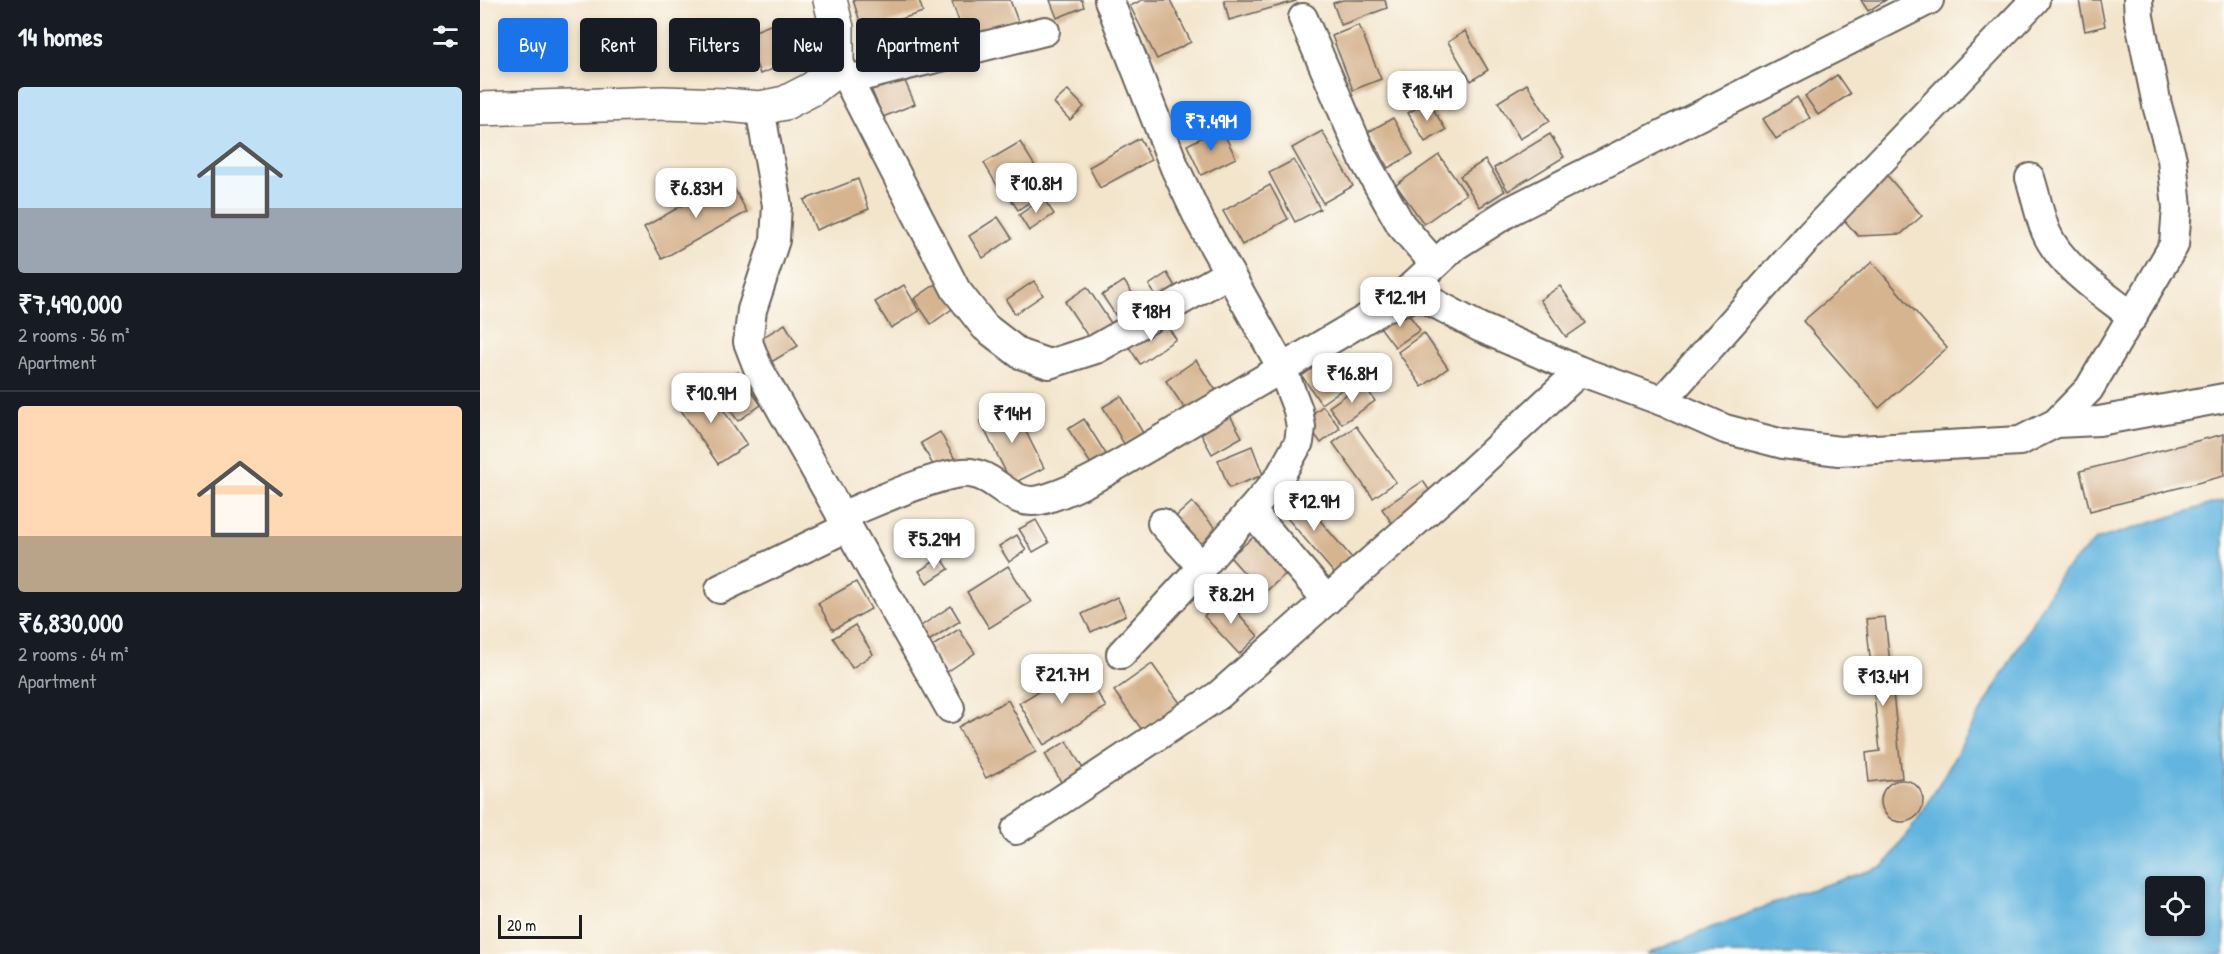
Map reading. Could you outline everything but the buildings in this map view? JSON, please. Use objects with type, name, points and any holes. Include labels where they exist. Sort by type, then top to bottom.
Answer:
[{"type":"main road","points":[[830,0],[834,18]]},
{"type":"main road","points":[[480,109],[663,103],[760,108],[785,103],[812,89],[836,72]]},
{"type":"street","points":[[1109,0],[1175,168],[1200,221],[1282,368],[1298,410],[1301,427],[1299,442],[1279,478],[1202,567],[1121,654]]},
{"type":"street","points":[[720,589],[844,522],[927,483],[969,473],[984,477],[1021,500],[1033,502],[1048,498],[1107,470],[1396,301],[1463,240],[1510,211],[1929,0]]},
{"type":"street","points":[[1662,401],[1810,236],[2035,0]]},
{"type":"street","points":[[1396,301],[1412,297],[1427,299],[1479,327],[1580,371],[1662,401],[1725,429],[1783,444],[1839,452],[2020,441],[2056,423],[2089,389],[2174,245],[2177,208],[2172,159],[2157,105],[2139,17],[2138,0]]},
{"type":"street","points":[[1302,18],[1363,158],[1401,225],[1435,264]]},
{"type":"street","points":[[844,69],[1045,31]]},
{"type":"street","points":[[844,71],[956,290],[985,327],[1020,354],[1049,364],[1095,349],[1229,273]]},
{"type":"street","points":[[760,108],[777,205],[775,240],[752,310],[748,342],[758,368],[950,708]]},
{"type":"street","points":[[2030,178],[2047,233],[2057,249],[2072,268],[2133,317]]},
{"type":"street","points":[[1016,830],[1220,695],[1444,496],[1580,371]]},
{"type":"street","points":[[2056,423],[2099,421],[2224,398]]},
{"type":"street","points":[[1251,511],[1327,600]]},
{"type":"street","points":[[1162,523],[1202,567]]},
{"type":"water","points":[[2224,500],[2224,954],[1646,954],[1797,894],[1884,866],[1924,810],[2061,573],[2096,540]]}]
